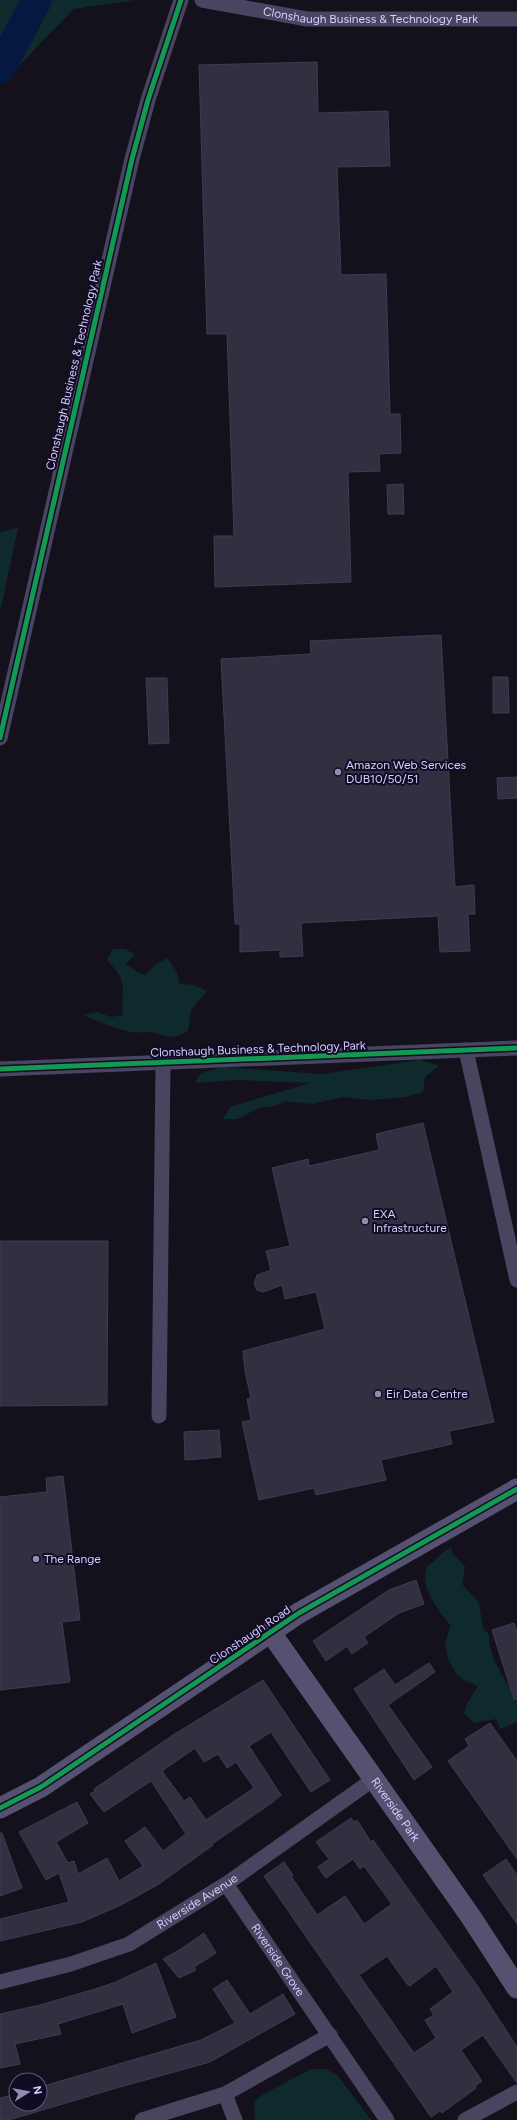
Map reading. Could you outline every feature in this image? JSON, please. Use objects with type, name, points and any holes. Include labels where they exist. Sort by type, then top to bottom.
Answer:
[{"type":"street","name":"Clonshaugh Business & Technology Park","points":[[0,738],[132,160],[148,100],[180,0]]},
{"type":"street","name":"Clonshaugh Business & Technology Park","points":[[202,0],[307,19],[517,19]]},
{"type":"street","name":"Clonshaugh Business & Technology Park","points":[[0,1069],[163,1064],[517,1048]]},
{"type":"street","points":[[466,1050],[517,1280]]},
{"type":"street","name":"Clonshaugh Business & Technology Park","points":[[159,1416],[163,1064]]},
{"type":"street","name":"Clonshaugh Road","points":[[0,1808],[41,1787],[299,1614],[517,1489]]},
{"type":"street","name":"Riverside Park","points":[[271,1633],[471,1917],[517,1988]]},
{"type":"street","name":"Riverside Avenue","points":[[0,1982],[71,1964],[129,1944],[226,1884],[374,1779]]},
{"type":"street","name":"Riverside Grove","points":[[226,1884],[387,2120]]},
{"type":"street","points":[[142,2120],[226,2094],[330,2035]]},
{"type":"street","points":[[466,2120],[517,2092]]},
{"type":"street","points":[[226,2094],[235,2120]]},
{"type":"green space","points":[[0,0],[135,0],[74,9],[0,85]]},
{"type":"green space","points":[[18,528],[0,611],[0,532]]},
{"type":"green space","points":[[113,949],[125,949],[135,954],[126,964],[145,975],[155,965],[167,958],[177,972],[180,984],[194,985],[207,991],[191,1010],[188,1031],[173,1037],[150,1032],[131,1032],[101,1023],[84,1015],[97,1012],[111,1017],[123,1015],[122,981],[107,960]]},
{"type":"green space","points":[[420,1060],[439,1066],[425,1077],[423,1092],[405,1097],[371,1100],[343,1097],[312,1104],[285,1101],[272,1107],[261,1107],[237,1119],[223,1119],[230,1107],[310,1083],[236,1080],[195,1083],[201,1073],[222,1067],[322,1074]]},
{"type":"green space","points":[[452,1547],[452,1553],[465,1566],[462,1584],[479,1603],[483,1628],[489,1635],[489,1642],[496,1664],[512,1690],[517,1688],[517,1722],[500,1729],[496,1719],[475,1723],[464,1714],[467,1704],[478,1686],[466,1681],[456,1674],[448,1659],[445,1642],[451,1626],[436,1606],[428,1590],[425,1574],[427,1566]]},
{"type":"green space","points":[[311,2069],[326,2069],[338,2076],[371,2120],[255,2120],[254,2102],[262,2095]]},
{"type":"building","points":[[317,62],[318,113],[388,111],[390,166],[337,167],[341,275],[386,274],[390,414],[400,414],[401,453],[379,454],[380,471],[348,472],[351,582],[215,587],[214,536],[234,536],[227,334],[207,334],[199,65]]},
{"type":"building","points":[[403,484],[404,514],[388,514],[387,485]]},
{"type":"building","name":"Amazon Web Services DUB10/50/51","points":[[441,635],[455,887],[474,885],[475,914],[468,914],[470,951],[440,952],[438,916],[301,923],[303,956],[280,957],[280,950],[240,952],[240,924],[235,924],[221,659],[311,654],[310,641]]},
{"type":"building","points":[[493,677],[508,677],[509,713],[493,713]]},
{"type":"building","points":[[146,678],[167,678],[169,743],[149,744]]},
{"type":"building","points":[[517,777],[517,798],[498,799],[497,778]]},
{"type":"building","points":[[423,1123],[494,1422],[449,1431],[452,1444],[381,1460],[386,1480],[316,1495],[314,1488],[259,1500],[242,1422],[251,1420],[247,1399],[251,1398],[245,1371],[243,1351],[325,1329],[316,1292],[285,1299],[282,1285],[263,1292],[257,1290],[254,1284],[257,1275],[271,1270],[266,1251],[290,1246],[272,1168],[308,1159],[309,1166],[379,1150],[376,1134]]},
{"type":"building","points":[[0,1241],[108,1241],[107,1405],[0,1406]]},
{"type":"building","points":[[219,1430],[221,1457],[185,1460],[184,1432]]},
{"type":"building","name":"The Range","points":[[63,1476],[80,1620],[62,1622],[70,1682],[0,1690],[0,1497],[47,1492],[46,1478]]},
{"type":"building","points":[[416,1580],[424,1604],[399,1613],[364,1637],[368,1643],[352,1654],[347,1646],[326,1661],[313,1641],[389,1590]]},
{"type":"building","points":[[514,1623],[517,1632],[517,1699],[514,1699],[492,1630]]},
{"type":"building","points":[[429,1663],[435,1672],[388,1705],[432,1767],[414,1780],[354,1689],[384,1669],[395,1685]]},
{"type":"building","points":[[263,1680],[330,1780],[311,1792],[271,1732],[249,1746],[281,1795],[273,1802],[212,1844],[213,1845],[159,1884],[121,1905],[82,1922],[0,1941],[0,1919],[69,1902],[59,1873],[46,1880],[19,1832],[77,1802],[88,1823],[56,1842],[68,1863],[74,1861],[78,1874],[107,1858],[119,1881],[143,1866],[125,1841],[145,1827],[163,1851],[186,1834],[151,1781],[104,1812],[90,1794],[95,1791],[94,1789],[173,1735]],"holes":[[[195,1748],[204,1762],[218,1754],[227,1768],[236,1762],[254,1788],[206,1820],[190,1797],[184,1801],[162,1771]]]},
{"type":"building","points":[[490,1723],[517,1761],[517,1859],[448,1761],[469,1746],[465,1739]]},
{"type":"building","points":[[351,1818],[354,1822],[357,1820],[371,1842],[373,1840],[478,1987],[517,2047],[517,2083],[483,2035],[461,2050],[482,2081],[475,2086],[476,2088],[442,2113],[440,2111],[431,2117],[264,1876],[284,1862],[293,1875],[291,1876],[317,1915],[345,1896],[364,1924],[392,1904],[364,1866],[360,1869],[353,1859],[326,1878],[318,1867],[329,1859],[316,1842]],"holes":[[[387,1956],[410,1986],[436,1966],[453,1992],[430,2009],[434,2015],[425,2020],[436,2038],[414,2053],[359,1975]]]},
{"type":"building","points":[[0,1833],[2,1833],[22,1888],[0,1896]]},
{"type":"building","points":[[506,1859],[517,1875],[517,1924],[483,1875]]},
{"type":"building","points":[[204,1933],[216,1953],[194,1967],[196,1970],[179,1978],[163,1959],[178,1951]]},
{"type":"building","points":[[156,1963],[176,2017],[132,2033],[123,2004],[58,2024],[61,2034],[15,2044],[20,2064],[0,2068],[0,2014],[40,2005],[95,1989],[116,1982]]},
{"type":"building","points":[[227,1980],[250,2014],[283,1994],[295,2014],[210,2062],[48,2108],[48,2085],[201,2040],[235,2023],[213,1989]]},
{"type":"building","points":[[8,2096],[8,2112],[36,2112],[9,2120],[0,2120],[0,2098]]},
{"type":"waterway","points":[[0,69],[37,0]]},
{"type":"cycle path","points":[[0,738],[132,159],[148,100],[181,0]]},
{"type":"cycle path","points":[[0,1069],[517,1048]]},
{"type":"cycle path","points":[[0,1808],[41,1787],[299,1613],[517,1489]]},
{"type":"place","name":"Amazon Web Services DUB10/50/51","points":[[338,772]]},
{"type":"place","name":"EXA Infrastructure","points":[[365,1221]]},
{"type":"place","name":"Eir Data Centre","points":[[378,1394]]},
{"type":"place","name":"The Range","points":[[36,1559]]}]
